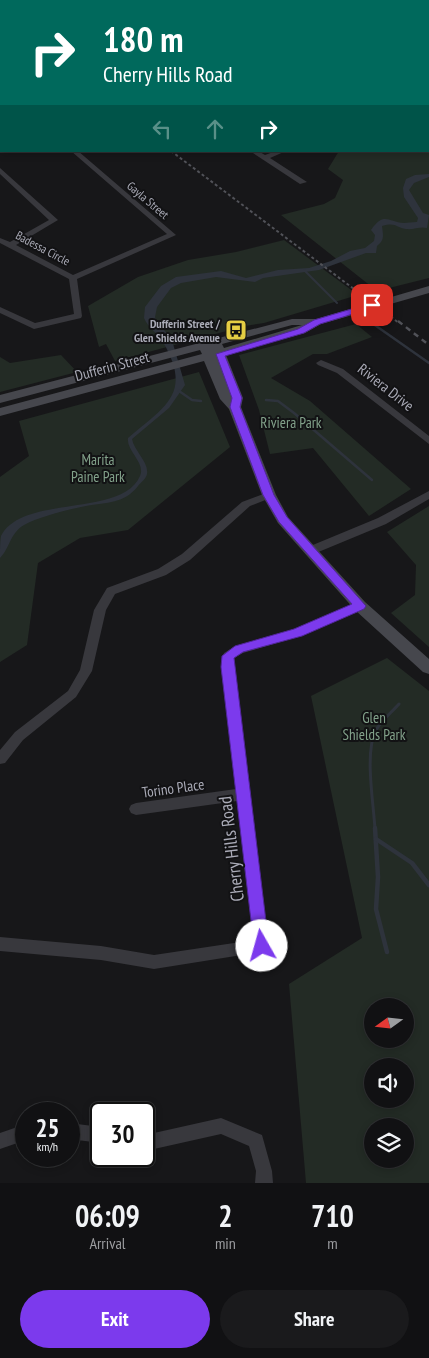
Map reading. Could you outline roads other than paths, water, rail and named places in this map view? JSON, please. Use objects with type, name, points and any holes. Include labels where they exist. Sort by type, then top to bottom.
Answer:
[{"type":"main road","name":"Dufferin Street","points":[[0,412],[139,369],[187,350],[212,350],[301,331],[317,322],[429,289]]},
{"type":"main road","name":"Dufferin Street","points":[[0,399],[139,369],[195,361],[212,350]]},
{"type":"main road","points":[[212,350],[226,399],[235,407],[268,495],[283,520],[312,550],[360,606],[429,668]]},
{"type":"street","name":"Gayla Street","points":[[73,278],[172,235],[75,152]]},
{"type":"street","points":[[255,152],[304,182]]},
{"type":"street","points":[[264,158],[280,152]]},
{"type":"street","points":[[0,170],[54,220],[11,245]]},
{"type":"street","name":"Badessa Circle","points":[[0,240],[73,278],[78,316],[34,326],[0,310]]},
{"type":"street","name":"Riviera Drive","points":[[321,363],[340,371],[429,442]]},
{"type":"street","points":[[312,550],[382,521],[429,494]]},
{"type":"street","points":[[0,759],[19,736],[72,694],[86,671],[100,610],[111,591],[162,572],[186,557],[246,504],[268,495]]},
{"type":"street","name":"Cherry Hills Road","points":[[0,944],[101,953],[154,962],[262,946],[227,667],[228,656],[239,649],[297,633],[360,606]]},
{"type":"street","name":"Torino Place","points":[[136,809],[243,794]]},
{"type":"street","points":[[155,1142],[221,1126],[256,1141],[264,1171],[264,1183]]},
{"type":"street","points":[[0,1141],[15,1136]]},
{"type":"waterway","points":[[304,270],[337,303]]},
{"type":"waterway","points":[[369,321],[429,363]]},
{"type":"waterway","points":[[179,391],[192,400],[201,401]]},
{"type":"waterway","points":[[266,400],[278,401],[294,413],[372,480]]},
{"type":"waterway","points":[[375,830],[370,765],[372,740],[378,727],[399,704]]},
{"type":"waterway","points":[[375,828],[378,877],[376,909],[387,952]]},
{"type":"waterway","points":[[376,839],[412,863],[429,885]]},
{"type":"railway","points":[[172,152],[399,323]]},
{"type":"railway","points":[[398,321],[429,345]]},
{"type":"place","name":"Dufferin Street / Glen Shields Avenue","points":[[236,330]]},
{"type":"park label","name":"Riviera Park","points":[[291,422]]},
{"type":"park label","name":"Marita Paine Park","points":[[98,468]]},
{"type":"park label","name":"Glen Shields Park","points":[[374,726]]}]
